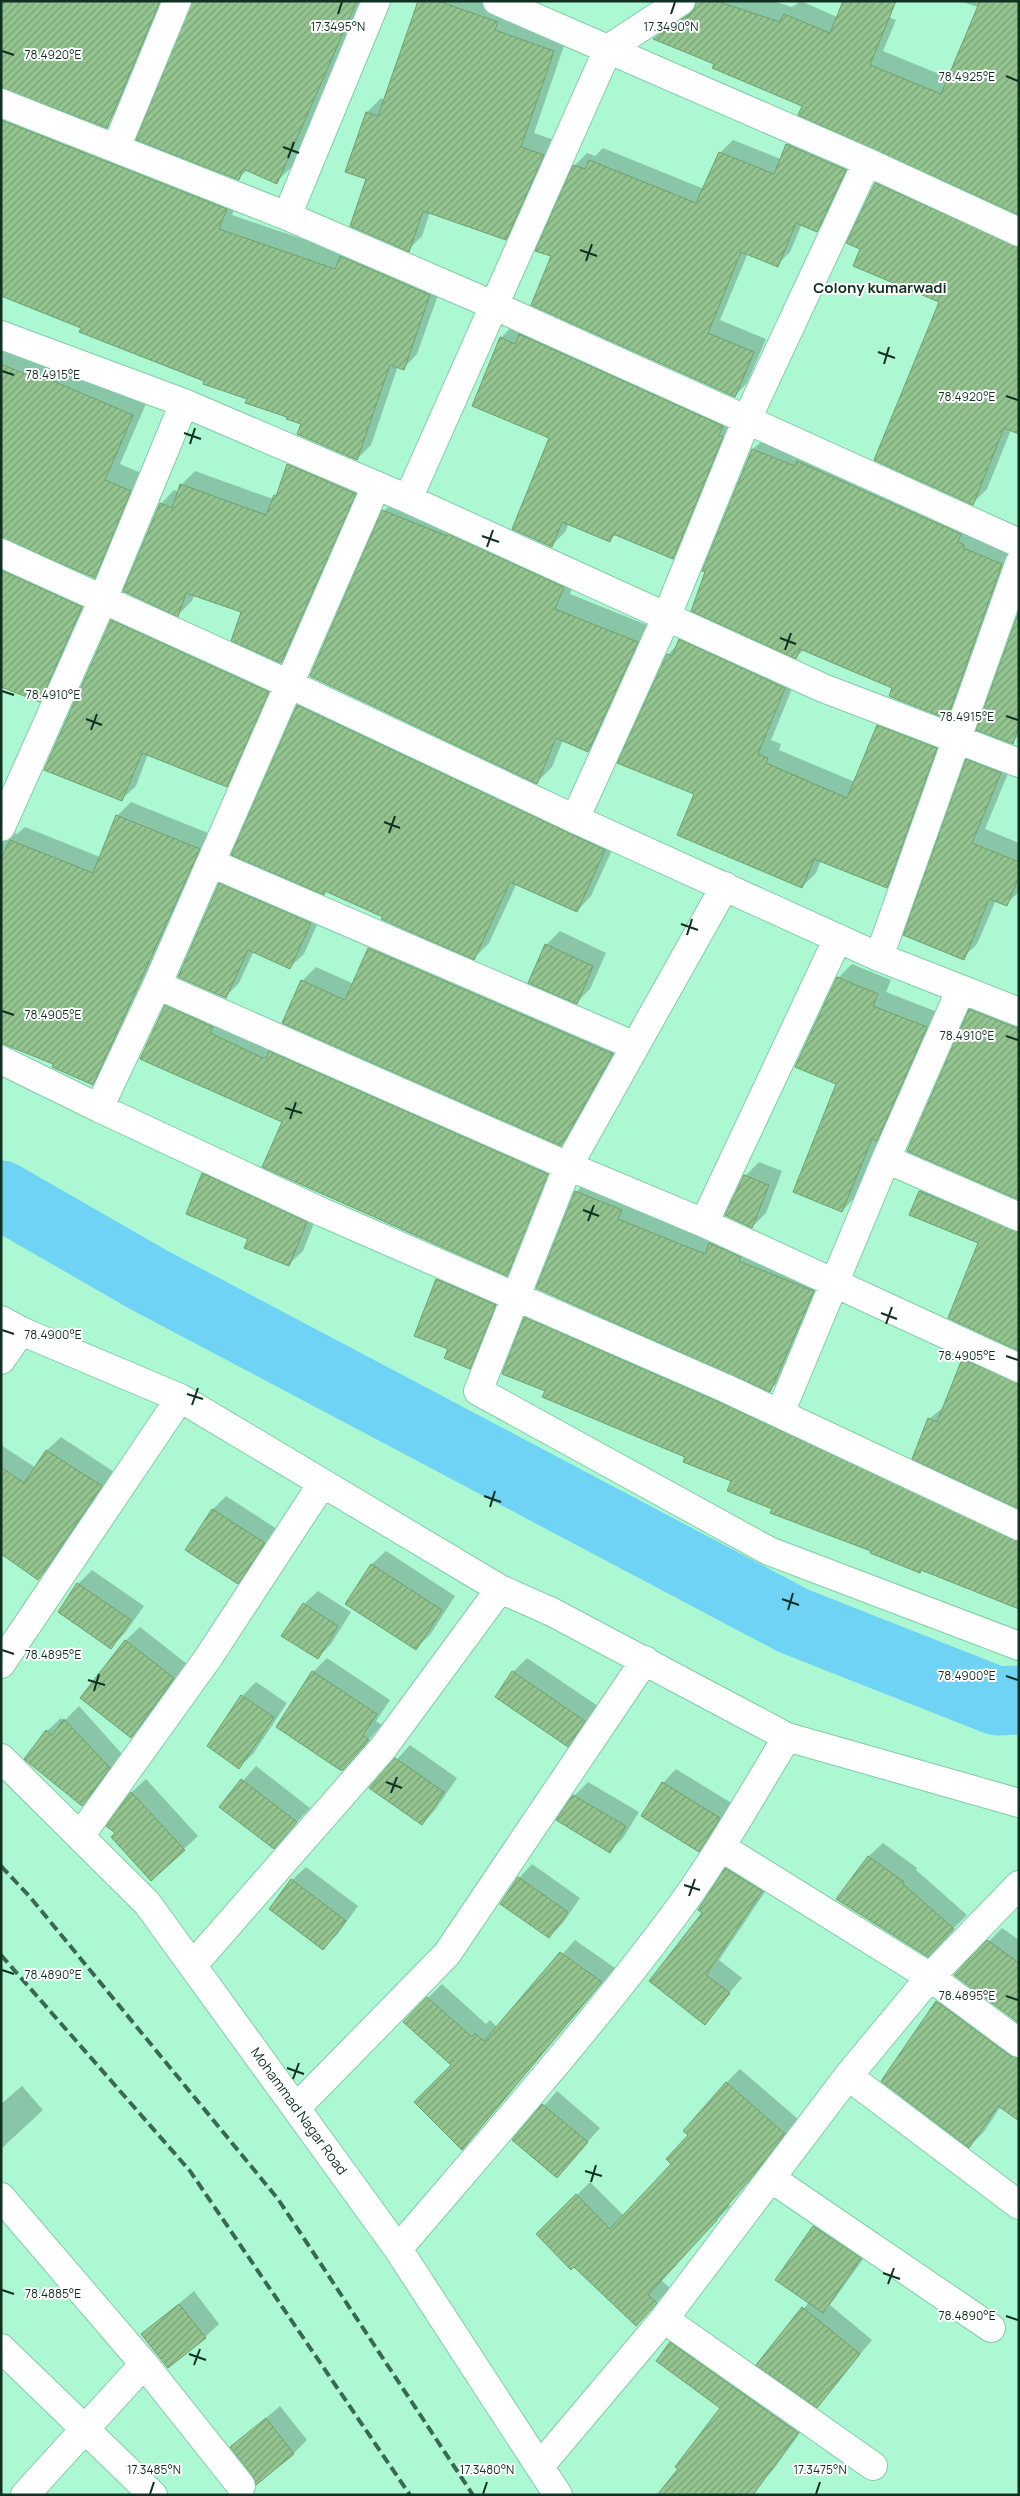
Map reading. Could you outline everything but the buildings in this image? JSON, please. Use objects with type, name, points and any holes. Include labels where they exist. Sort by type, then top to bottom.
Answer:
[{"type":"street","points":[[116,148],[177,1]]},
{"type":"street","points":[[287,216],[376,1]]},
{"type":"street","points":[[497,1],[867,162],[1019,232]]},
{"type":"street","points":[[408,499],[608,49],[681,1]]},
{"type":"street","points":[[1,103],[287,216],[493,305],[747,418],[1019,543]]},
{"type":"street","points":[[576,820],[666,618],[747,418],[867,162]]},
{"type":"street","points":[[1,335],[184,403],[408,499],[823,688],[1019,763]]},
{"type":"street","points":[[3,820],[103,599],[184,403]]},
{"type":"street","points":[[99,1108],[157,985],[376,486]]},
{"type":"street","points":[[1,553],[289,684],[576,820],[879,957],[1019,1012]]},
{"type":"street","points":[[879,957],[1019,564]]},
{"type":"street","points":[[211,863],[635,1046]]},
{"type":"street","points":[[725,886],[568,1166],[478,1391],[769,1551],[1019,1646]]},
{"type":"street","points":[[704,1222],[838,938]]},
{"type":"street","points":[[157,985],[568,1166],[704,1222],[1019,1368]]},
{"type":"street","points":[[780,1413],[886,1158],[961,989]]},
{"type":"street","points":[[1,1060],[324,1213],[780,1413],[1019,1526]]},
{"type":"street","points":[[886,1158],[1019,1217]]},
{"type":"street","points":[[1,1360],[11,1326],[180,1398],[500,1589],[552,1612],[787,1737],[1019,1803]]},
{"type":"street","points":[[1,1664],[180,1398]]},
{"type":"street","points":[[80,1836],[208,1658],[322,1484]]},
{"type":"street","points":[[192,1964],[383,1748],[500,1589]]},
{"type":"street","points":[[297,2107],[447,1954],[645,1660]]},
{"type":"street","points":[[398,2248],[542,2082],[669,1922],[721,1847],[787,1737]]},
{"type":"street","name":"Mohammad Nagar Road","points":[[1,1758],[147,1903],[398,2248],[558,2495]]},
{"type":"street","points":[[721,1847],[930,1977],[1019,2042]]},
{"type":"street","points":[[540,2466],[664,2319],[772,2179],[848,2076],[930,1977],[1018,1887]]},
{"type":"street","points":[[848,2076],[1019,2205]]},
{"type":"street","points":[[772,2179],[991,2328]]},
{"type":"street","points":[[1,2197],[144,2364],[241,2486]]},
{"type":"street","points":[[664,2319],[873,2466]]},
{"type":"street","points":[[1,2348],[153,2495]]},
{"type":"street","points":[[25,2495],[144,2364]]},
{"type":"waterway","points":[[1,1195],[149,1280],[794,1621],[997,1701],[1019,1700]]},
{"type":"railway","points":[[1,1866],[30,1897],[278,2199],[473,2495]]},
{"type":"railway","points":[[1,1955],[190,2171],[410,2495]]},
{"type":"district","name":"Colony kumarwadi","points":[[880,288]]}]
